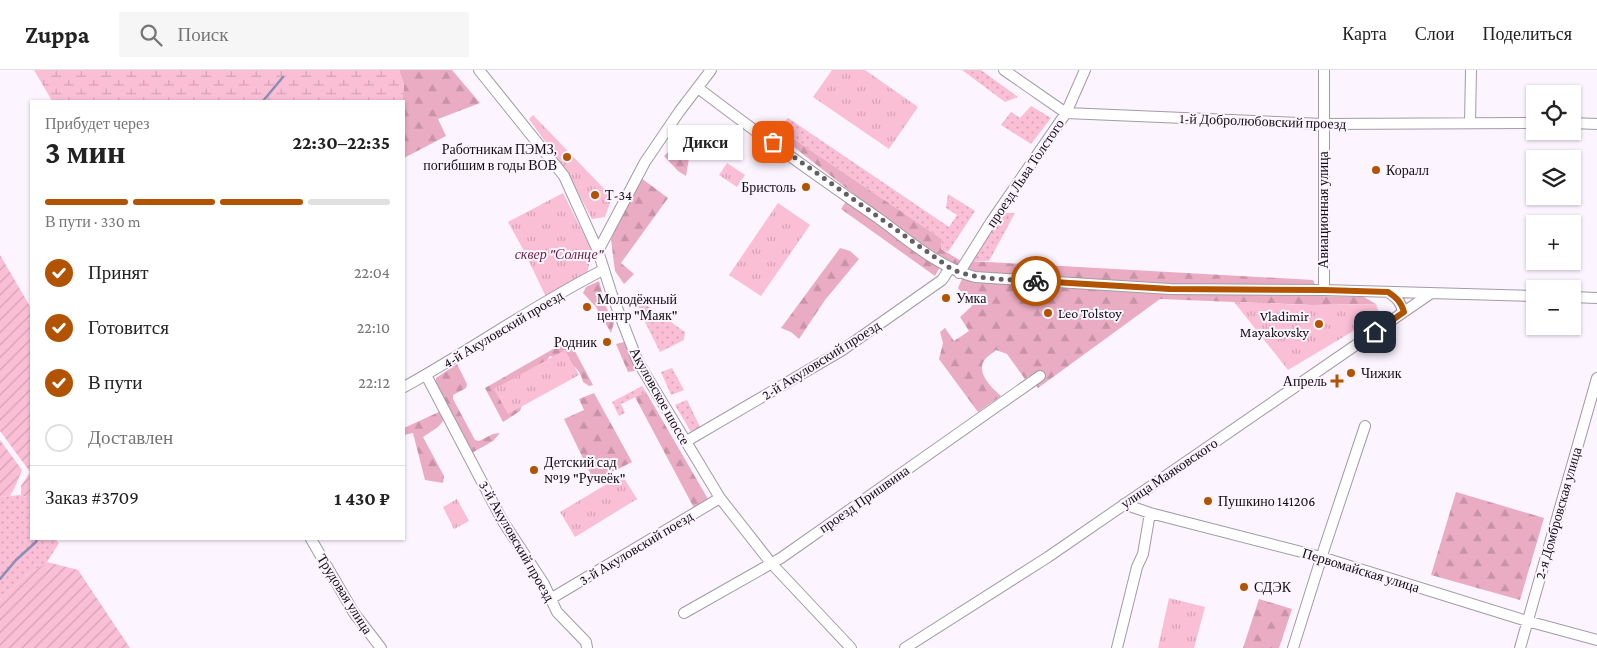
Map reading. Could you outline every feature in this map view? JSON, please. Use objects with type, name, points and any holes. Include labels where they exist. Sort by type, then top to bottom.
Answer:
[{"type":"street","name":"Акуловское шоссе","points":[[479,70],[564,176],[598,251],[603,270],[638,362],[720,498],[771,563],[851,648]]},
{"type":"street","points":[[598,251],[645,162],[711,70]]},
{"type":"street","points":[[1004,70],[1066,113]]},
{"type":"street","name":"проезд Льва Толстого","points":[[955,271],[1066,113],[1085,70]]},
{"type":"street","name":"Авиационная улица","points":[[1324,70],[1324,290]]},
{"type":"street","points":[[1470,123],[1471,70]]},
{"type":"street","points":[[698,88],[848,198],[955,271],[975,276],[1170,289],[1324,290],[1526,296]]},
{"type":"street","name":"1-й Добролюбовский проезд","points":[[1066,113],[1323,124],[1526,123]]},
{"type":"street","points":[[1581,124],[1597,124]]},
{"type":"street","name":"4-й Акуловский проезд","points":[[405,387],[603,270]]},
{"type":"street","name":"2-й Акуловский проезд","points":[[685,442],[841,351],[955,271]]},
{"type":"street","points":[[1388,292],[1402,304],[1404,312]]},
{"type":"street","name":"улица Маяковского","points":[[905,648],[1048,557],[1430,294]]},
{"type":"street","points":[[1581,297],[1597,298]]},
{"type":"street","name":"3-й Акуловский проезд","points":[[426,375],[502,520],[552,598],[557,612],[586,642],[586,648]]},
{"type":"street","name":"проезд Пришвина","points":[[684,613],[780,558],[1040,376]]},
{"type":"street","name":"2-я Домбровская улица","points":[[1520,648],[1597,378]]},
{"type":"street","points":[[1293,648],[1365,426]]},
{"type":"street","name":"3-й Акуловский поезд","points":[[552,598],[720,498]]},
{"type":"street","name":"Первомайская улица","points":[[1124,504],[1150,513],[1321,557],[1527,621],[1597,640]]},
{"type":"street","points":[[1117,648],[1137,567],[1143,554],[1150,513]]},
{"type":"street","name":"Трудовая улица","points":[[312,540],[354,613],[381,648]]},
{"type":"green space","points":[[34,70],[399,70],[404,85],[403,100],[51,100]]},
{"type":"green space","points":[[399,70],[452,70],[480,103],[438,119],[446,136],[405,157],[405,100],[402,100],[404,85]]},
{"type":"green space","points":[[832,70],[865,70],[918,107],[889,149],[813,97]]},
{"type":"green space","points":[[962,70],[981,70],[1018,97],[1005,102]]},
{"type":"green space","points":[[1031,106],[1051,118],[1031,144],[1001,125],[1011,112],[1020,118]]},
{"type":"green space","points":[[533,115],[612,197],[605,217],[592,219],[567,172],[529,119]]},
{"type":"green space","points":[[788,118],[949,227],[957,215],[946,208],[948,194],[975,211],[948,252],[941,249],[942,239],[779,129]]},
{"type":"green space","points":[[779,129],[942,239],[941,249],[963,262],[953,271],[942,263],[935,276],[841,209],[849,197],[933,256],[776,133]]},
{"type":"green space","points":[[679,143],[690,152],[686,176],[678,171],[664,156]]},
{"type":"green space","points":[[727,163],[745,175],[737,187],[719,175]]},
{"type":"green space","points":[[641,178],[668,198],[621,263],[634,274],[624,284],[615,271],[611,240],[617,224]]},
{"type":"green space","name":"сквер \"Солнце\"","points":[[563,193],[592,251],[587,274],[546,297],[508,222]]},
{"type":"green space","points":[[778,203],[810,225],[761,296],[729,275]]},
{"type":"green space","points":[[1001,213],[1015,213],[989,261],[970,261]]},
{"type":"green space","points":[[840,248],[850,251],[859,259],[825,300],[799,339],[791,332],[781,328]]},
{"type":"green space","points":[[0,255],[30,306],[30,472],[0,431]]},
{"type":"green space","points":[[970,261],[1313,280],[1320,296],[1364,297],[1376,304],[1312,305],[1160,299],[1038,388],[1029,376],[1025,379],[1007,354],[996,350],[986,358],[982,368],[985,378],[1001,396],[978,412],[939,359],[943,343],[940,332],[945,328],[954,341],[969,331],[960,317],[972,306],[958,288]]},
{"type":"green space","points":[[599,281],[606,307],[614,323],[611,333],[596,307],[583,293],[586,287]]},
{"type":"green space","points":[[639,300],[685,332],[684,340],[660,352],[639,310]]},
{"type":"green space","points":[[1234,302],[1312,305],[1376,304],[1380,315],[1288,370]]},
{"type":"green space","points":[[569,340],[593,385],[589,386],[583,382],[579,371],[571,364],[550,356],[526,393],[520,411],[503,422],[485,388]]},
{"type":"green space","points":[[624,342],[628,345],[639,370],[628,372],[616,344]]},
{"type":"green space","points":[[565,350],[579,375],[508,414],[494,389]]},
{"type":"green space","points":[[457,364],[467,384],[466,388],[453,395],[453,399],[475,440],[479,441],[493,434],[500,433],[493,441],[470,454],[435,387],[436,378]]},
{"type":"green space","points":[[672,368],[684,390],[671,395],[661,372]]},
{"type":"green space","points":[[642,386],[646,392],[621,404],[625,413],[619,416],[612,402]]},
{"type":"green space","points":[[646,392],[708,499],[694,508],[635,397]]},
{"type":"green space","points":[[594,393],[632,462],[594,481],[564,419],[584,410],[579,399]]},
{"type":"green space","points":[[687,400],[700,427],[691,432],[675,405]]},
{"type":"green space","points":[[441,411],[443,421],[438,427],[423,437],[444,476],[443,483],[425,480],[413,433],[405,435],[405,428]]},
{"type":"green space","points":[[0,440],[22,470],[10,496],[0,497]]},
{"type":"green space","points":[[30,472],[30,499],[21,495],[21,486]]},
{"type":"green space","points":[[622,475],[637,499],[575,537],[560,512]]},
{"type":"green space","points":[[1456,492],[1544,518],[1520,600],[1431,575]]},
{"type":"green space","points":[[21,495],[30,499],[30,540],[56,540],[59,543],[47,562],[26,576],[0,600],[0,497]]},
{"type":"green space","points":[[457,499],[469,521],[454,529],[443,507]]},
{"type":"green space","points":[[47,562],[78,570],[130,648],[0,648],[0,600],[26,576]]},
{"type":"green space","points":[[1169,598],[1205,607],[1194,648],[1158,648]]},
{"type":"green space","points":[[1259,599],[1292,609],[1279,648],[1243,648]]},
{"type":"waterway","points":[[264,100],[283,77]]},
{"type":"waterway","points":[[0,579],[37,540]]},
{"type":"way so far","points":[[773,142],[848,198],[959,273],[1036,281]]},
{"type":"place","name":"Дикси","points":[[773,142]]},
{"type":"place","name":"Работникам ПЭМЗ, погибшим в годы ВОВ","points":[[567,157]]},
{"type":"place","name":"Коралл","points":[[1376,170]]},
{"type":"place","name":"Бристоль","points":[[806,187]]},
{"type":"place","name":"Т-34","points":[[595,195]]},
{"type":"place","name":"Умка","points":[[946,298]]},
{"type":"place","name":"Молодёжный центр \"Маяк\"","points":[[587,307]]},
{"type":"place","name":"Leo Tolstoy","points":[[1048,313]]},
{"type":"place","name":"Vladimir Mayakovsky","points":[[1319,324]]},
{"type":"place","name":"Родник","points":[[607,342]]},
{"type":"place","name":"Чижик","points":[[1351,373]]},
{"type":"place","name":"Апрель","points":[[1337,381]]},
{"type":"place","name":"Детский сад №19 \"Ручеёк\"","points":[[534,470]]},
{"type":"place","name":"Пушкино 141206","points":[[1208,501]]},
{"type":"place","name":"СДЭК","points":[[1244,587]]},
{"type":"route","points":[[1036,281],[1170,289],[1388,292],[1402,304],[1404,312],[1375,332]]}]
